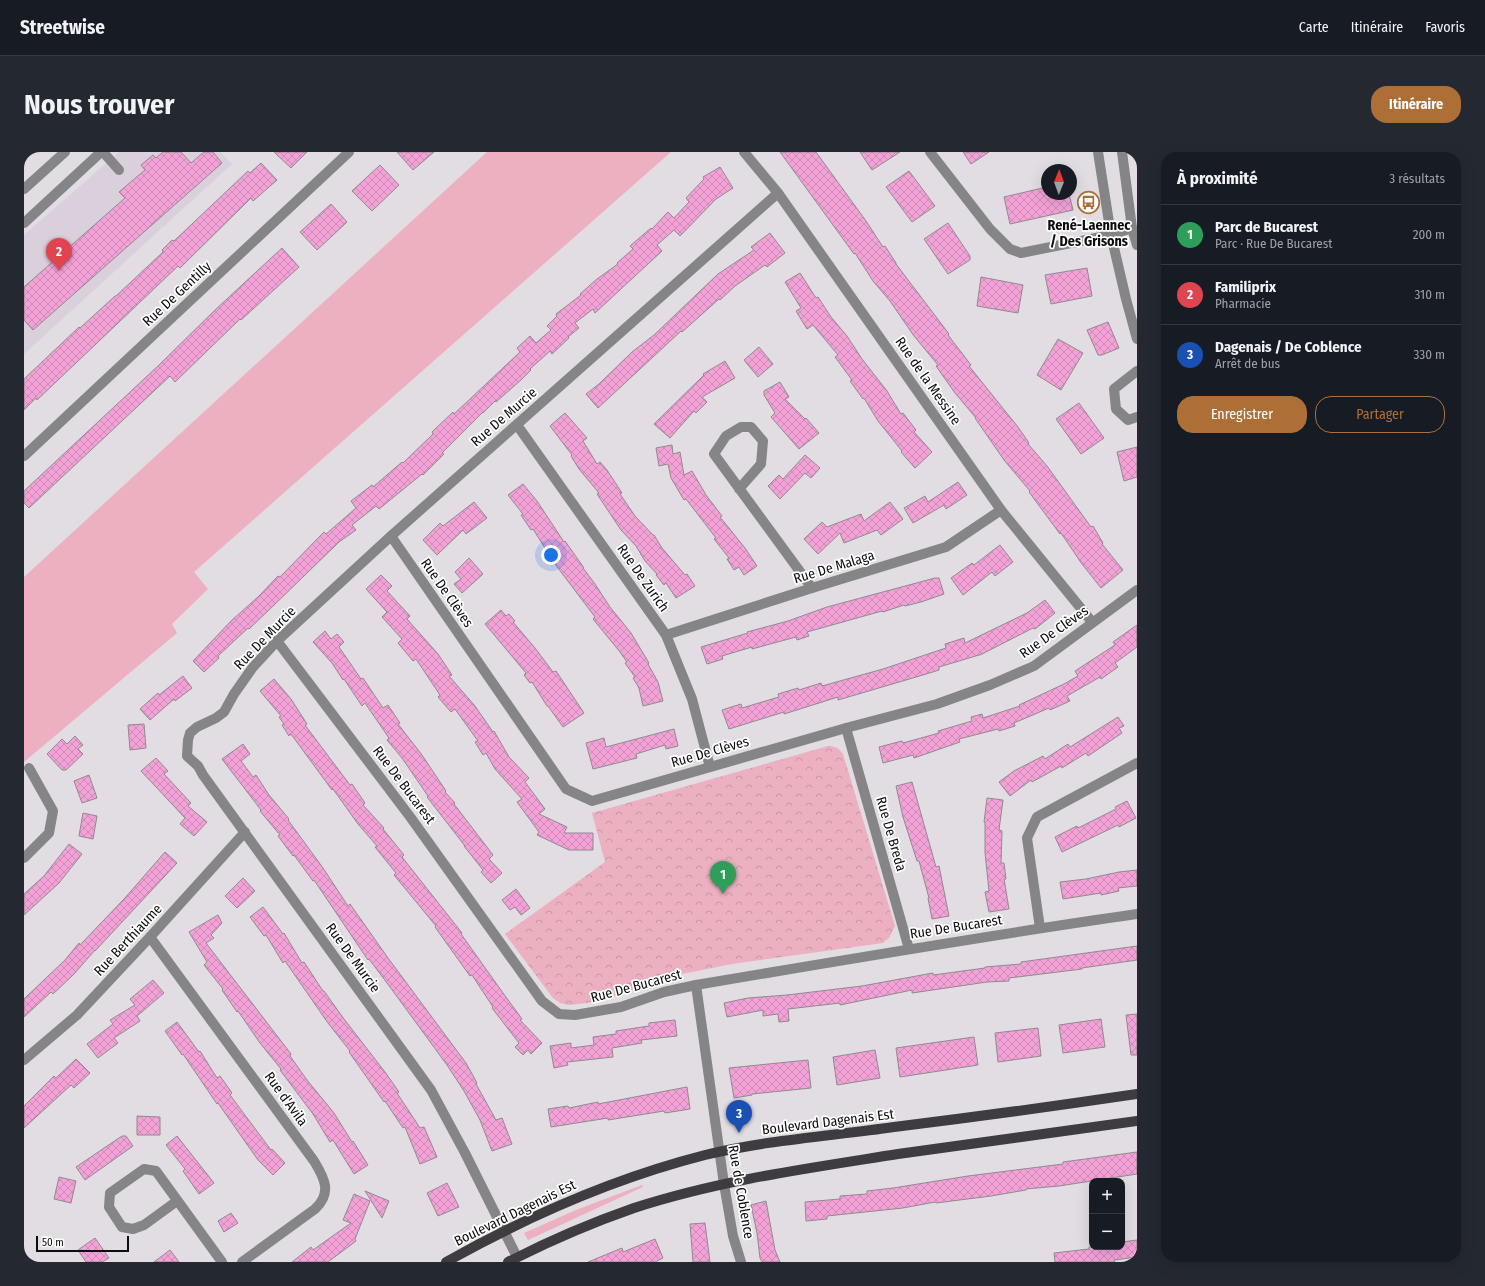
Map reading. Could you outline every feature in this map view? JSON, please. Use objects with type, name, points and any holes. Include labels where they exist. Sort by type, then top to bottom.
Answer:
[{"type":"main road","name":"Boulevard Dagenais Est","points":[[446,1262],[547,1210],[614,1184],[679,1162],[720,1152],[765,1144],[1137,1094]]},
{"type":"main road","points":[[513,1260],[557,1239],[614,1215],[661,1200],[724,1184],[820,1166],[1137,1121]]},
{"type":"street","points":[[24,189],[64,152]]},
{"type":"street","points":[[24,223],[102,152],[119,170]]},
{"type":"street","name":"Rue De Gentilly","points":[[24,456],[349,152]]},
{"type":"street","name":"Rue de la Messine","points":[[744,152],[778,194],[1002,510],[1092,622]]},
{"type":"street","points":[[930,152],[990,229],[1010,249],[1021,253],[1112,235],[1132,228]]},
{"type":"street","points":[[1098,152],[1112,235],[1126,298],[1137,338]]},
{"type":"street","points":[[1122,152],[1132,228],[1137,245]]},
{"type":"street","name":"Rue De Murcie","points":[[513,1260],[504,1231],[465,1153],[431,1090],[198,766],[187,756],[188,740],[190,733],[197,727],[216,718],[224,712],[234,694],[253,667],[278,641],[391,536],[778,194]]},
{"type":"street","points":[[1137,371],[1114,389],[1116,409],[1128,420],[1137,417]]},
{"type":"street","name":"Rue De Zurich","points":[[517,425],[666,635],[692,698],[710,767]]},
{"type":"street","points":[[739,489],[761,464],[762,441],[751,427],[741,426],[726,436],[714,454],[739,489],[812,588]]},
{"type":"street","name":"Rue De Malaga","points":[[666,635],[946,547],[1002,510]]},
{"type":"street","name":"Rue De Clèves","points":[[391,536],[566,789],[592,801],[846,728],[937,704],[990,685],[1034,666],[1137,590]]},
{"type":"street","name":"Rue De Bucarest","points":[[278,641],[411,818],[542,1001],[559,1014],[576,1015],[621,1007],[664,992],[696,985],[909,948],[1137,914]]},
{"type":"street","name":"Rue De Breda","points":[[846,728],[909,948]]},
{"type":"street","points":[[1040,928],[1027,838],[1037,816],[1137,763]]},
{"type":"street","points":[[25,856],[49,833],[53,811],[29,768]]},
{"type":"street","name":"Rue Berthiaume","points":[[24,1060],[77,1015],[245,832]]},
{"type":"street","name":"Rue d'Avila","points":[[150,937],[314,1161],[325,1183],[324,1195],[320,1204],[315,1209],[242,1262]]},
{"type":"street","name":"Rue de Coblence","points":[[696,985],[724,1184],[733,1236],[741,1262]]},
{"type":"street","points":[[177,1201],[144,1225],[133,1229],[122,1227],[109,1207],[110,1193],[144,1169],[156,1171],[222,1262]]},
{"type":"shaded area","points":[[119,152],[221,152],[232,164],[24,354],[24,235]]},
{"type":"green space","points":[[487,152],[671,152],[194,572],[208,589],[172,624],[177,633],[24,762],[24,577]]},
{"type":"green space","points":[[828,746],[837,748],[843,754],[895,926],[889,938],[883,943],[732,964],[667,977],[612,997],[587,1003],[569,1005],[560,1003],[553,998],[505,934],[605,862],[592,813]]},
{"type":"green space","points":[[642,1185],[643,1187],[528,1240],[524,1233],[576,1210]]},
{"type":"building","points":[[163,152],[181,152],[191,163],[204,152],[213,152],[222,163],[33,330],[24,320],[24,287],[125,198],[119,192],[145,170],[141,165],[153,155],[156,158]]},
{"type":"building","points":[[274,152],[307,152],[291,168]]},
{"type":"building","points":[[397,152],[434,152],[413,170]]},
{"type":"building","points":[[780,152],[816,152],[883,247],[885,246],[896,264],[949,334],[948,335],[971,365],[969,366],[1018,427],[1029,443],[1028,444],[1047,466],[1091,527],[1093,526],[1103,543],[1102,544],[1123,570],[1101,588],[1029,492],[1030,491],[1004,460],[976,418],[955,393],[936,366],[938,365],[914,336],[890,301],[873,281],[855,253],[854,254]]},
{"type":"building","points":[[860,152],[900,152],[872,170]]},
{"type":"building","points":[[963,152],[989,152],[971,164]]},
{"type":"building","points":[[261,163],[277,180],[253,201],[251,198],[180,268],[178,266],[37,400],[36,398],[24,410],[24,379],[79,327],[80,328],[116,296],[163,252],[162,250],[172,240],[174,241],[248,171],[250,173]]},
{"type":"building","points":[[380,165],[399,185],[372,211],[352,191]]},
{"type":"building","points":[[720,167],[733,188],[716,199],[680,236],[674,230],[657,245],[662,251],[595,313],[593,309],[575,323],[579,328],[568,337],[569,338],[552,354],[550,351],[530,369],[531,370],[521,380],[483,412],[442,453],[444,454],[423,475],[422,474],[379,509],[376,506],[352,525],[356,530],[339,542],[249,629],[248,628],[218,656],[219,658],[204,672],[193,661],[231,621],[259,596],[278,576],[280,577],[324,532],[326,534],[356,508],[351,501],[372,485],[373,487],[402,462],[403,463],[453,412],[454,414],[520,352],[517,348],[530,336],[536,343],[551,330],[547,326],[557,316],[556,314],[581,295],[580,294],[597,279],[618,264],[617,263],[633,249],[630,246],[651,228],[652,229],[668,212],[674,218],[689,202],[686,198],[704,179],[703,177]]},
{"type":"building","points":[[909,171],[935,206],[912,222],[886,187]]},
{"type":"building","points":[[1041,188],[1041,200],[1070,200],[1073,210],[1010,224],[1004,197]]},
{"type":"building","points":[[331,204],[347,222],[317,250],[300,232]]},
{"type":"building","points":[[948,223],[970,256],[970,260],[948,274],[924,239]]},
{"type":"building","points":[[770,233],[785,253],[767,267],[765,265],[735,286],[720,300],[719,299],[682,332],[681,331],[598,408],[586,394],[599,384],[632,352],[654,335],[718,274],[754,250],[751,247]]},
{"type":"building","points":[[282,248],[299,267],[241,320],[240,319],[175,382],[170,376],[29,508],[24,503],[24,491]]},
{"type":"building","points":[[1087,268],[1092,296],[1051,304],[1045,275]]},
{"type":"building","points":[[800,273],[816,298],[818,297],[831,317],[847,336],[862,359],[887,391],[901,414],[903,413],[916,430],[914,432],[932,452],[915,468],[901,452],[902,451],[878,421],[864,398],[863,399],[850,381],[852,380],[835,357],[838,355],[813,325],[807,329],[796,311],[801,308],[785,282]]},
{"type":"building","points":[[981,277],[1023,285],[1018,313],[977,306]]},
{"type":"building","points":[[1108,322],[1119,348],[1102,355],[1098,355],[1087,330]]},
{"type":"building","points":[[1058,339],[1083,353],[1061,390],[1037,375]]},
{"type":"building","points":[[759,347],[773,364],[758,377],[744,360]]},
{"type":"building","points":[[725,361],[735,378],[702,397],[707,402],[696,413],[694,411],[670,438],[654,424],[704,375],[703,374]]},
{"type":"building","points":[[780,382],[789,397],[785,399],[805,419],[806,418],[819,433],[799,449],[771,417],[775,413],[764,395],[764,391]]},
{"type":"building","points":[[1079,403],[1104,438],[1081,454],[1056,419]]},
{"type":"building","points":[[565,413],[587,438],[583,441],[597,464],[600,462],[607,470],[622,493],[620,494],[635,516],[654,535],[662,548],[685,575],[687,574],[695,586],[676,598],[666,583],[664,585],[656,575],[657,574],[645,561],[636,546],[621,530],[597,494],[599,493],[579,469],[571,456],[572,455],[550,426]]},
{"type":"building","points":[[672,445],[673,454],[680,452],[684,475],[692,471],[706,495],[722,516],[720,517],[745,548],[757,566],[744,575],[739,567],[734,570],[727,559],[729,558],[714,539],[716,538],[686,499],[684,500],[671,478],[668,464],[659,466],[656,448]]},
{"type":"building","points":[[1137,447],[1137,477],[1124,481],[1117,452]]},
{"type":"building","points":[[805,455],[820,468],[811,478],[805,473],[780,499],[768,486],[779,475],[783,479]]},
{"type":"building","points":[[958,482],[967,495],[946,509],[944,505],[913,523],[904,508],[925,496],[928,502]]},
{"type":"building","points":[[523,484],[537,501],[610,607],[631,633],[649,663],[648,664],[658,682],[663,701],[643,706],[639,688],[633,678],[635,677],[625,663],[627,662],[593,619],[595,617],[555,564],[533,529],[531,530],[521,515],[523,514],[508,495]]},
{"type":"building","points":[[474,502],[487,518],[466,534],[463,530],[437,555],[423,540],[440,523],[443,526]]},
{"type":"building","points":[[890,502],[903,519],[881,535],[877,530],[844,543],[840,533],[818,554],[804,539],[822,522],[827,527],[861,514],[864,521]]},
{"type":"building","points":[[1000,545],[1013,562],[995,576],[992,572],[963,595],[951,578],[972,563],[974,565]]},
{"type":"building","points":[[469,558],[483,574],[462,593],[454,584],[461,579],[455,572]]},
{"type":"building","points":[[381,575],[392,586],[387,591],[410,616],[407,619],[438,654],[452,675],[449,676],[475,706],[493,732],[494,731],[509,757],[529,778],[525,782],[545,809],[539,814],[567,827],[564,833],[593,833],[593,850],[569,850],[537,835],[539,832],[517,802],[522,799],[495,769],[486,753],[483,755],[475,742],[478,741],[455,709],[451,712],[438,697],[440,695],[416,659],[413,661],[398,643],[402,639],[382,617],[387,612],[366,589]]},
{"type":"building","points":[[939,578],[944,594],[921,602],[904,605],[807,632],[809,636],[797,640],[796,637],[752,649],[752,647],[722,656],[723,659],[707,664],[701,647],[748,633],[747,632],[788,621],[827,607]]},
{"type":"building","points":[[1045,600],[1055,613],[1035,629],[1033,628],[980,655],[939,667],[939,670],[923,675],[838,700],[838,697],[784,714],[784,712],[729,729],[722,710],[741,704],[742,708],[779,697],[778,694],[798,688],[799,690],[821,683],[822,686],[883,669],[946,648],[945,644],[964,638],[965,643],[1027,613]]},
{"type":"building","points":[[501,610],[506,616],[509,614],[515,621],[513,622],[553,672],[556,671],[584,713],[563,727],[547,706],[532,682],[530,683],[524,675],[526,673],[485,624]]},
{"type":"building","points":[[1137,625],[1137,647],[1115,663],[1118,667],[1101,679],[1100,677],[1067,696],[1070,701],[1014,723],[1015,726],[999,731],[998,729],[959,739],[960,742],[914,758],[913,755],[883,763],[879,747],[902,741],[903,743],[939,733],[938,731],[972,721],[971,717],[982,714],[983,718],[1020,706],[1019,705],[1064,684],[1078,676],[1075,671],[1115,645],[1113,642]]},
{"type":"building","points":[[325,631],[331,639],[337,634],[344,642],[339,647],[361,679],[363,678],[383,708],[388,705],[400,723],[398,724],[422,755],[446,791],[445,792],[455,803],[454,804],[493,855],[489,859],[502,873],[491,883],[481,872],[483,870],[427,797],[428,796],[402,758],[387,740],[389,738],[365,703],[362,706],[332,663],[313,642]]},
{"type":"building","points":[[183,676],[192,688],[175,701],[174,699],[150,720],[140,709],[158,693],[159,695]]},
{"type":"building","points":[[274,679],[291,699],[307,724],[305,725],[350,785],[352,784],[365,803],[363,805],[384,828],[383,829],[404,855],[402,857],[462,933],[461,934],[522,1019],[520,1020],[542,1043],[531,1054],[528,1050],[523,1055],[515,1047],[519,1043],[492,1008],[493,1007],[472,975],[470,976],[435,927],[436,926],[394,875],[396,873],[375,847],[377,846],[358,824],[291,734],[289,736],[282,725],[284,724],[279,717],[281,716],[260,691]]},
{"type":"building","points":[[1118,717],[1124,726],[1119,728],[1122,733],[1088,756],[1086,753],[1062,768],[1061,766],[1032,782],[1031,780],[1010,796],[999,782],[1014,771],[1043,756],[1045,759],[1068,744],[1070,747]]},
{"type":"building","points":[[144,724],[146,748],[130,750],[128,725]]},
{"type":"building","points":[[674,729],[678,746],[666,749],[665,745],[636,754],[637,758],[593,769],[586,743],[604,738],[606,747]]},
{"type":"building","points":[[75,736],[83,745],[78,749],[83,754],[66,770],[62,770],[47,754],[62,739],[67,744]]},
{"type":"building","points":[[243,744],[250,754],[241,761],[253,777],[256,775],[269,795],[289,819],[288,820],[323,868],[348,906],[350,904],[466,1063],[496,1120],[502,1118],[512,1144],[492,1151],[480,1120],[464,1091],[447,1065],[369,959],[368,960],[314,880],[313,881],[294,855],[293,856],[278,836],[280,835],[260,811],[261,810],[222,759]]},
{"type":"building","points":[[156,758],[168,771],[164,774],[191,803],[188,806],[207,822],[194,836],[180,824],[185,818],[141,771]]},
{"type":"building","points":[[89,775],[97,798],[82,803],[74,781]]},
{"type":"building","points":[[912,782],[936,867],[939,866],[949,916],[932,919],[929,898],[919,861],[917,861],[903,817],[896,786]]},
{"type":"building","points":[[987,798],[1003,800],[999,830],[1002,831],[1001,863],[1004,863],[1006,879],[1004,879],[1009,909],[989,912],[985,892],[989,891],[985,853],[984,822]]},
{"type":"building","points":[[1127,801],[1136,818],[1062,852],[1055,837],[1077,826],[1078,828],[1116,809],[1115,807]]},
{"type":"building","points":[[83,813],[97,816],[93,839],[79,836]]},
{"type":"building","points":[[69,844],[82,854],[59,883],[24,915],[24,894],[44,876]]},
{"type":"building","points":[[165,852],[177,863],[74,974],[53,994],[51,992],[24,1017],[24,999],[65,960],[79,943],[80,945],[124,899]]},
{"type":"building","points":[[1137,870],[1137,886],[1118,888],[1119,891],[1101,895],[1101,893],[1063,899],[1060,882]]},
{"type":"building","points":[[243,878],[255,891],[237,908],[225,896]]},
{"type":"building","points":[[516,889],[530,908],[521,915],[515,907],[510,910],[502,900]]},
{"type":"building","points":[[263,907],[283,934],[284,933],[302,963],[304,962],[323,991],[385,1072],[399,1092],[397,1093],[420,1128],[424,1127],[437,1157],[420,1164],[405,1127],[403,1128],[285,961],[283,963],[266,935],[264,936],[250,917]]},
{"type":"building","points":[[218,915],[222,923],[211,935],[214,938],[206,943],[291,1054],[290,1056],[307,1080],[334,1113],[352,1142],[353,1141],[368,1165],[354,1174],[333,1140],[330,1142],[313,1114],[280,1070],[281,1069],[260,1043],[238,1011],[237,1012],[222,990],[223,989],[204,965],[207,962],[189,932]]},
{"type":"building","points":[[1137,946],[1137,960],[1082,969],[1009,978],[1009,981],[987,982],[912,993],[912,990],[840,1005],[840,1003],[788,1009],[789,1021],[779,1022],[778,1014],[763,1016],[763,1010],[727,1017],[724,1003],[748,998],[862,986],[933,973],[933,975],[985,967],[1021,964],[1021,962]]},
{"type":"building","points":[[153,980],[164,993],[137,1016],[140,1021],[114,1038],[118,1043],[98,1058],[87,1044],[113,1024],[110,1020],[135,1005],[130,999]]},
{"type":"building","points":[[1137,1014],[1137,1055],[1131,1055],[1126,1015]]},
{"type":"building","points":[[1101,1019],[1105,1047],[1063,1053],[1059,1025]]},
{"type":"building","points":[[675,1020],[677,1036],[641,1040],[642,1043],[612,1048],[613,1057],[567,1062],[568,1065],[554,1068],[550,1046],[571,1043],[571,1048],[594,1045],[593,1037],[616,1034],[616,1031],[649,1026],[649,1023]]},
{"type":"building","points":[[177,1022],[199,1052],[200,1051],[217,1078],[220,1076],[232,1093],[230,1095],[271,1150],[272,1149],[285,1163],[273,1175],[258,1160],[165,1031]]},
{"type":"building","points":[[1038,1028],[1041,1056],[998,1062],[995,1033]]},
{"type":"building","points":[[974,1037],[978,1065],[900,1077],[896,1048]]},
{"type":"building","points":[[875,1050],[880,1078],[837,1085],[833,1057]]},
{"type":"building","points":[[76,1059],[90,1073],[74,1088],[71,1085],[24,1128],[24,1106],[54,1076],[56,1078]]},
{"type":"building","points":[[808,1060],[811,1088],[752,1094],[734,1098],[729,1068]]},
{"type":"building","points":[[687,1087],[690,1109],[665,1113],[664,1111],[608,1120],[608,1118],[551,1127],[548,1109],[568,1106],[569,1108],[598,1102],[598,1104]]},
{"type":"building","points":[[137,1116],[160,1117],[160,1135],[137,1135]]},
{"type":"building","points":[[122,1136],[126,1136],[133,1146],[85,1180],[76,1167]]},
{"type":"building","points":[[177,1136],[214,1183],[199,1194],[183,1171],[185,1169],[166,1145]]},
{"type":"building","points":[[1137,1152],[1137,1174],[1111,1178],[1089,1178],[1089,1181],[1059,1186],[1026,1189],[991,1196],[935,1202],[903,1208],[827,1216],[827,1219],[806,1221],[805,1202],[840,1199],[840,1196],[867,1194],[867,1191],[1063,1164],[1063,1162]]},
{"type":"building","points":[[59,1177],[76,1181],[71,1203],[54,1199]]},
{"type":"building","points":[[447,1183],[459,1207],[438,1216],[427,1193]]},
{"type":"building","points":[[365,1191],[389,1201],[382,1218]]},
{"type":"building","points":[[354,1194],[370,1201],[355,1239],[356,1241],[328,1262],[292,1262],[311,1247],[313,1250],[351,1223],[343,1220]]},
{"type":"building","points":[[766,1201],[775,1250],[780,1262],[762,1262],[760,1258],[757,1233],[751,1205]]},
{"type":"building","points":[[231,1213],[238,1223],[224,1232],[218,1221]]},
{"type":"building","points":[[705,1223],[710,1262],[693,1262],[690,1224]]},
{"type":"building","points":[[95,1238],[109,1258],[102,1262],[86,1262],[78,1250]]},
{"type":"building","points":[[655,1239],[663,1258],[655,1262],[588,1262],[622,1248],[623,1252]]},
{"type":"building","points":[[1137,1240],[1137,1257],[1114,1260],[1115,1262],[1055,1262],[1054,1253],[1089,1249],[1125,1250],[1125,1242]]},
{"type":"building","points":[[170,1250],[179,1262],[154,1262]]},
{"type":"place","name":"René-Laennec / Des Grisons","points":[[1089,203]]},
{"type":"place","name":"Familiprix","points":[[59,271]]},
{"type":"place","name":"Parc de Bucarest","points":[[723,894]]},
{"type":"place","name":"Dagenais / De Coblence","points":[[739,1133]]}]
